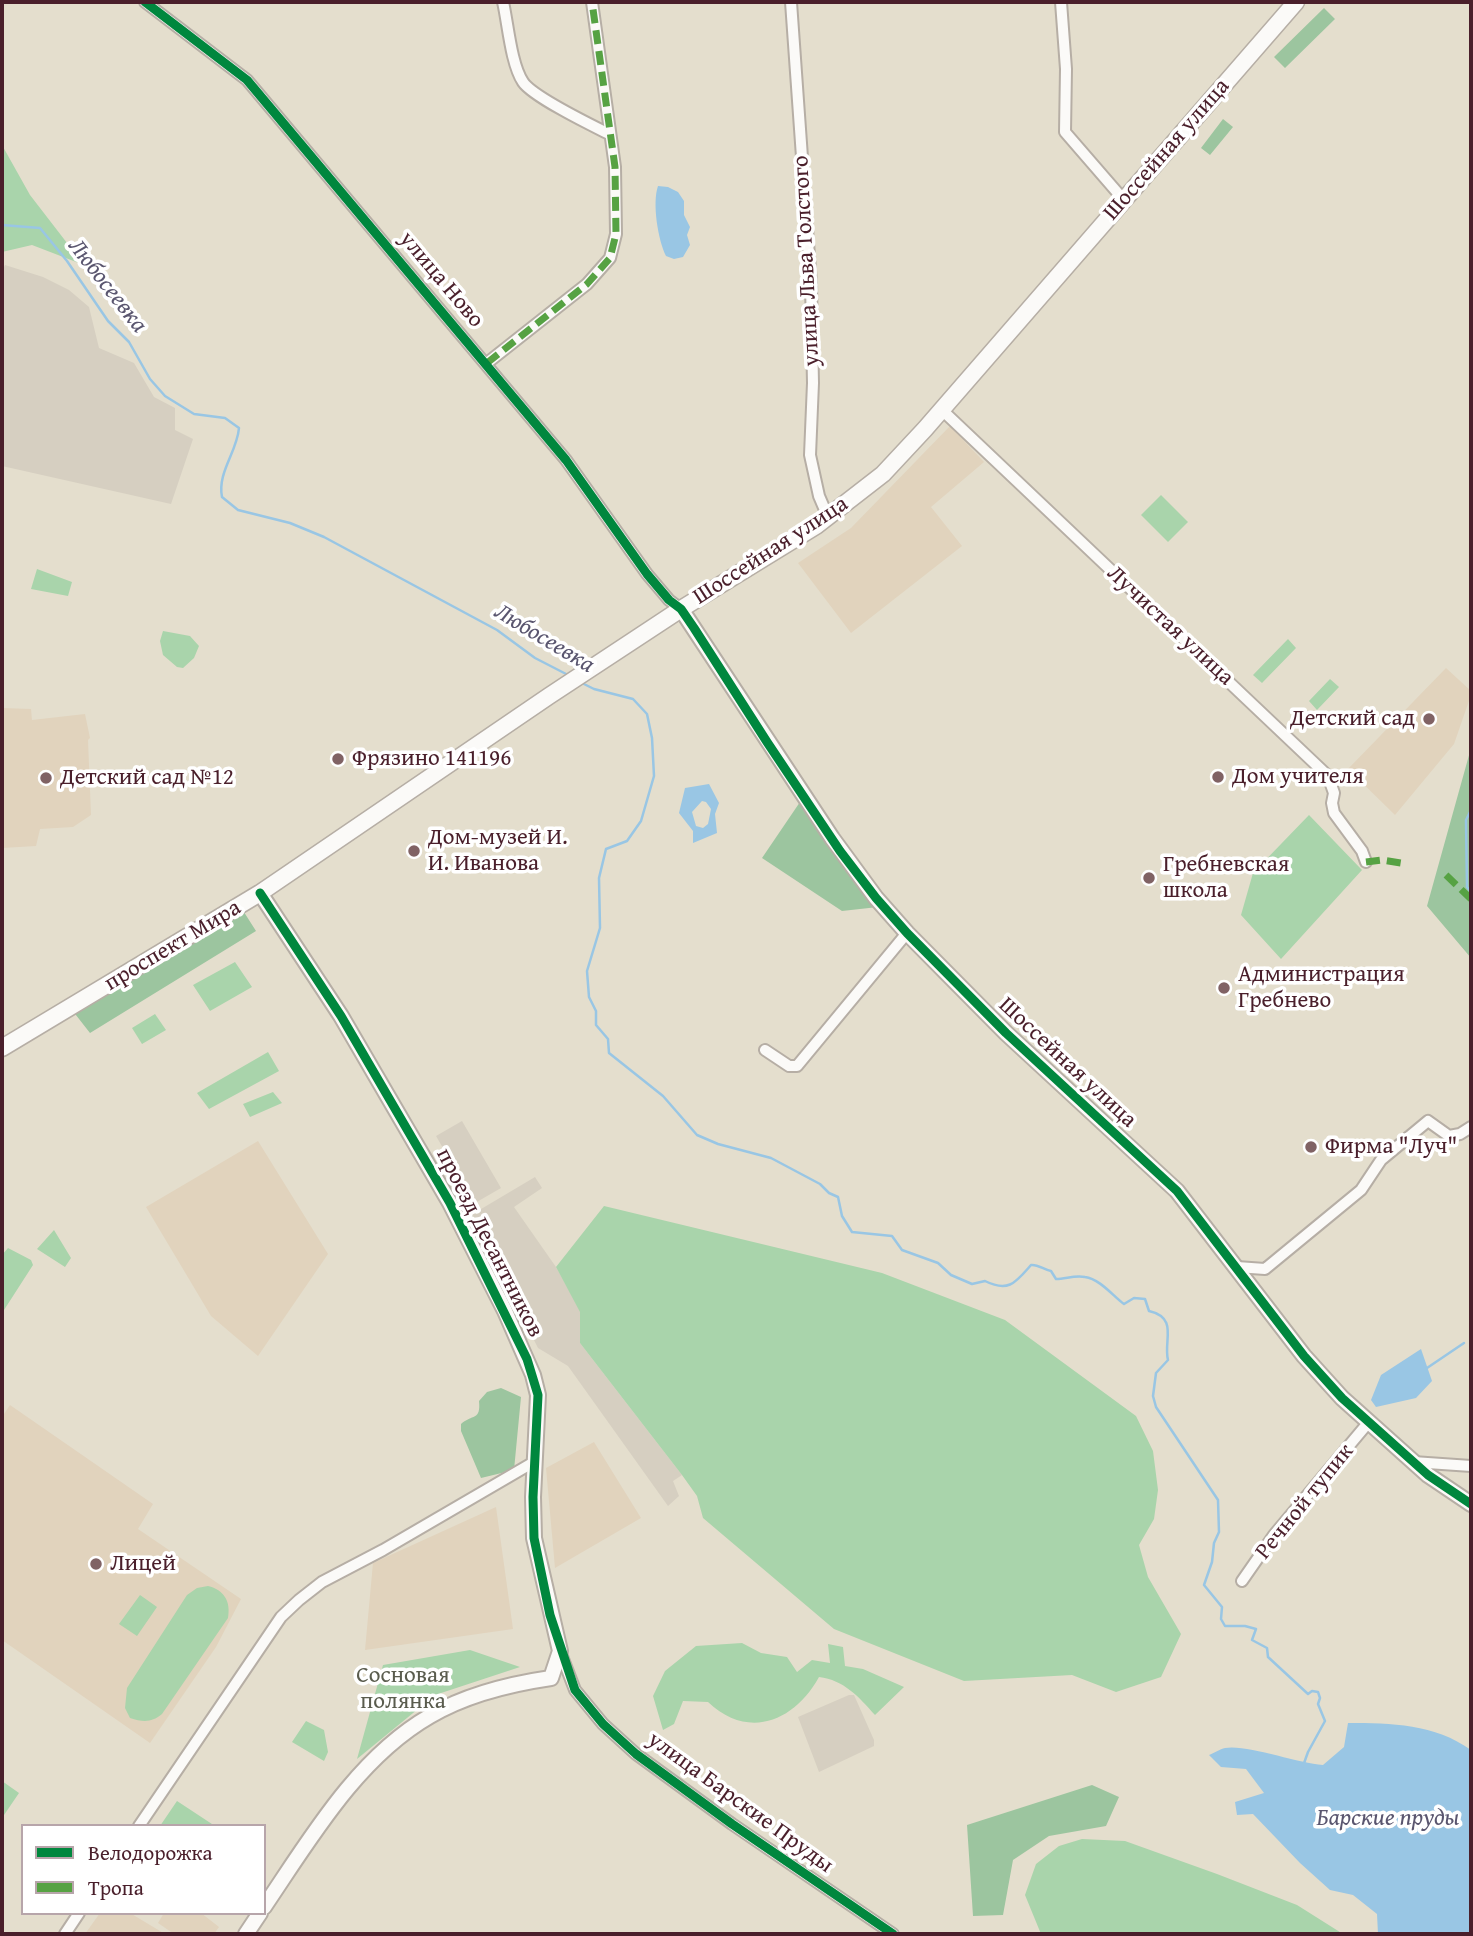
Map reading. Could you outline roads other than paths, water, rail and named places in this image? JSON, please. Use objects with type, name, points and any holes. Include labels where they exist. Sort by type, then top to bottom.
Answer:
[{"type":"main road","name":"Шоссейная улица","points":[[681,609],[828,517],[888,469],[1296,2]]},
{"type":"main road","name":"проспект Мира","points":[[2,1048],[260,894],[681,609]]},
{"type":"street","name":"улица Ново","points":[[145,2],[247,80],[487,363],[566,460],[647,574],[669,600],[681,609]]},
{"type":"street","points":[[503,2],[517,68],[524,84],[573,116],[608,134]]},
{"type":"street","points":[[487,363],[587,284],[610,258],[616,234],[615,167],[608,134],[593,2]]},
{"type":"street","name":"улица Льва Толстого","points":[[791,2],[811,284],[813,383],[810,455],[819,496],[828,517]]},
{"type":"street","points":[[1061,2],[1066,69],[1065,132],[1123,199]]},
{"type":"street","name":"Лучистая улица","points":[[942,410],[1328,776],[1334,793],[1334,813],[1362,851],[1366,862]]},
{"type":"street","name":"Шоссейная улица","points":[[681,609],[841,851],[863,882],[907,933],[1047,1073],[1177,1191],[1304,1356],[1368,1423],[1413,1462],[1471,1504]]},
{"type":"street","name":"проезд Десантников","points":[[260,894],[360,1047],[455,1211],[527,1359],[538,1395],[534,1462],[534,1538],[560,1651]]},
{"type":"street","points":[[765,1050],[789,1066],[797,1066],[907,933]]},
{"type":"street","points":[[1237,1267],[1265,1269],[1361,1190],[1381,1160],[1428,1121],[1449,1136],[1460,1134],[1471,1127]]},
{"type":"street","name":"Речной тупик","points":[[1242,1581],[1274,1535],[1368,1423]]},
{"type":"street","points":[[140,1824],[281,1617],[299,1600],[322,1582],[383,1550],[534,1462]]},
{"type":"street","points":[[1413,1462],[1471,1466]]},
{"type":"street","points":[[1444,1486],[1459,1466]]},
{"type":"street","points":[[551,1678],[560,1651]]},
{"type":"street","points":[[560,1651],[575,1690]]},
{"type":"street","points":[[266,1904],[333,1810],[368,1767],[398,1738],[430,1716],[470,1697],[507,1686],[551,1678],[575,1690]]},
{"type":"street","name":"улица Барские Пруды","points":[[575,1690],[603,1724],[636,1754],[732,1824],[893,1934]]},
{"type":"street","points":[[65,1934],[78,1915]]},
{"type":"street","points":[[246,1934],[259,1915]]},
{"type":"water","points":[[658,186],[678,192],[684,201],[684,215],[690,227],[687,235],[690,245],[683,257],[674,259],[666,256],[663,249],[656,211]]},
{"type":"water","points":[[709,784],[719,803],[715,814],[717,833],[693,843],[693,831],[679,813],[685,788]],"holes":[[[702,801],[711,809],[708,824],[703,828],[696,826],[692,812]]]},
{"type":"water","points":[[1421,1349],[1432,1381],[1416,1398],[1376,1407],[1371,1400],[1381,1375]]},
{"type":"water","name":"Барские пруды","points":[[1348,1723],[1396,1725],[1428,1730],[1457,1741],[1471,1750],[1471,1934],[1378,1934],[1377,1914],[1353,1895],[1330,1890],[1253,1814],[1237,1815],[1235,1802],[1264,1793],[1246,1769],[1221,1767],[1209,1755],[1234,1748],[1323,1765],[1344,1747]]},
{"type":"waterway","name":"Любосеевка","points":[[2,225],[40,228],[67,261],[108,321],[129,342],[150,379],[165,396],[194,414],[225,418],[239,428],[221,488],[222,497],[238,510],[290,523],[324,537],[497,630],[535,658],[570,676]]},
{"type":"waterway","name":"Любосеевка","points":[[582,683],[594,689],[633,699],[647,714],[652,738],[654,776],[641,821],[627,841],[606,849],[599,878],[600,928],[587,971],[589,997],[596,1011],[596,1025],[608,1039],[609,1053],[663,1096],[697,1135],[718,1144],[771,1158],[820,1184],[838,1197],[842,1216],[852,1232],[892,1236],[902,1250],[938,1263],[951,1275],[972,1284],[985,1281],[1006,1286],[1034,1265],[1051,1271],[1056,1279],[1077,1276],[1091,1278],[1124,1304],[1134,1298],[1145,1299],[1149,1311],[1164,1319],[1168,1331],[1168,1360],[1156,1373],[1153,1396],[1156,1407],[1218,1500],[1219,1532],[1204,1585],[1222,1607],[1221,1619],[1225,1626],[1256,1629],[1252,1640],[1267,1648],[1268,1657],[1308,1694],[1312,1691],[1318,1692],[1318,1704],[1325,1721],[1303,1766]]},
{"type":"waterway","points":[[1471,810],[1466,820],[1467,887],[1471,892]]},
{"type":"waterway","points":[[1427,1368],[1464,1343]]},
{"type":"place","name":"Детский сад","points":[[1429,719]]},
{"type":"place","name":"Фрязино 141196","points":[[338,759]]},
{"type":"place","name":"Дом учителя","points":[[1218,777]]},
{"type":"place","name":"Детский сад №12","points":[[46,778]]},
{"type":"place","name":"Дом-музей И. И. Иванова","points":[[414,851]]},
{"type":"place","name":"Гребневская школа","points":[[1149,878]]},
{"type":"place","name":"Администрация Гребнево","points":[[1224,988]]},
{"type":"place","name":"Фирма \"Луч\"","points":[[1311,1147]]},
{"type":"place","name":"Лицей","points":[[96,1564]]},
{"type":"park label","name":"Сосновая полянка","points":[[403,1689]]}]
